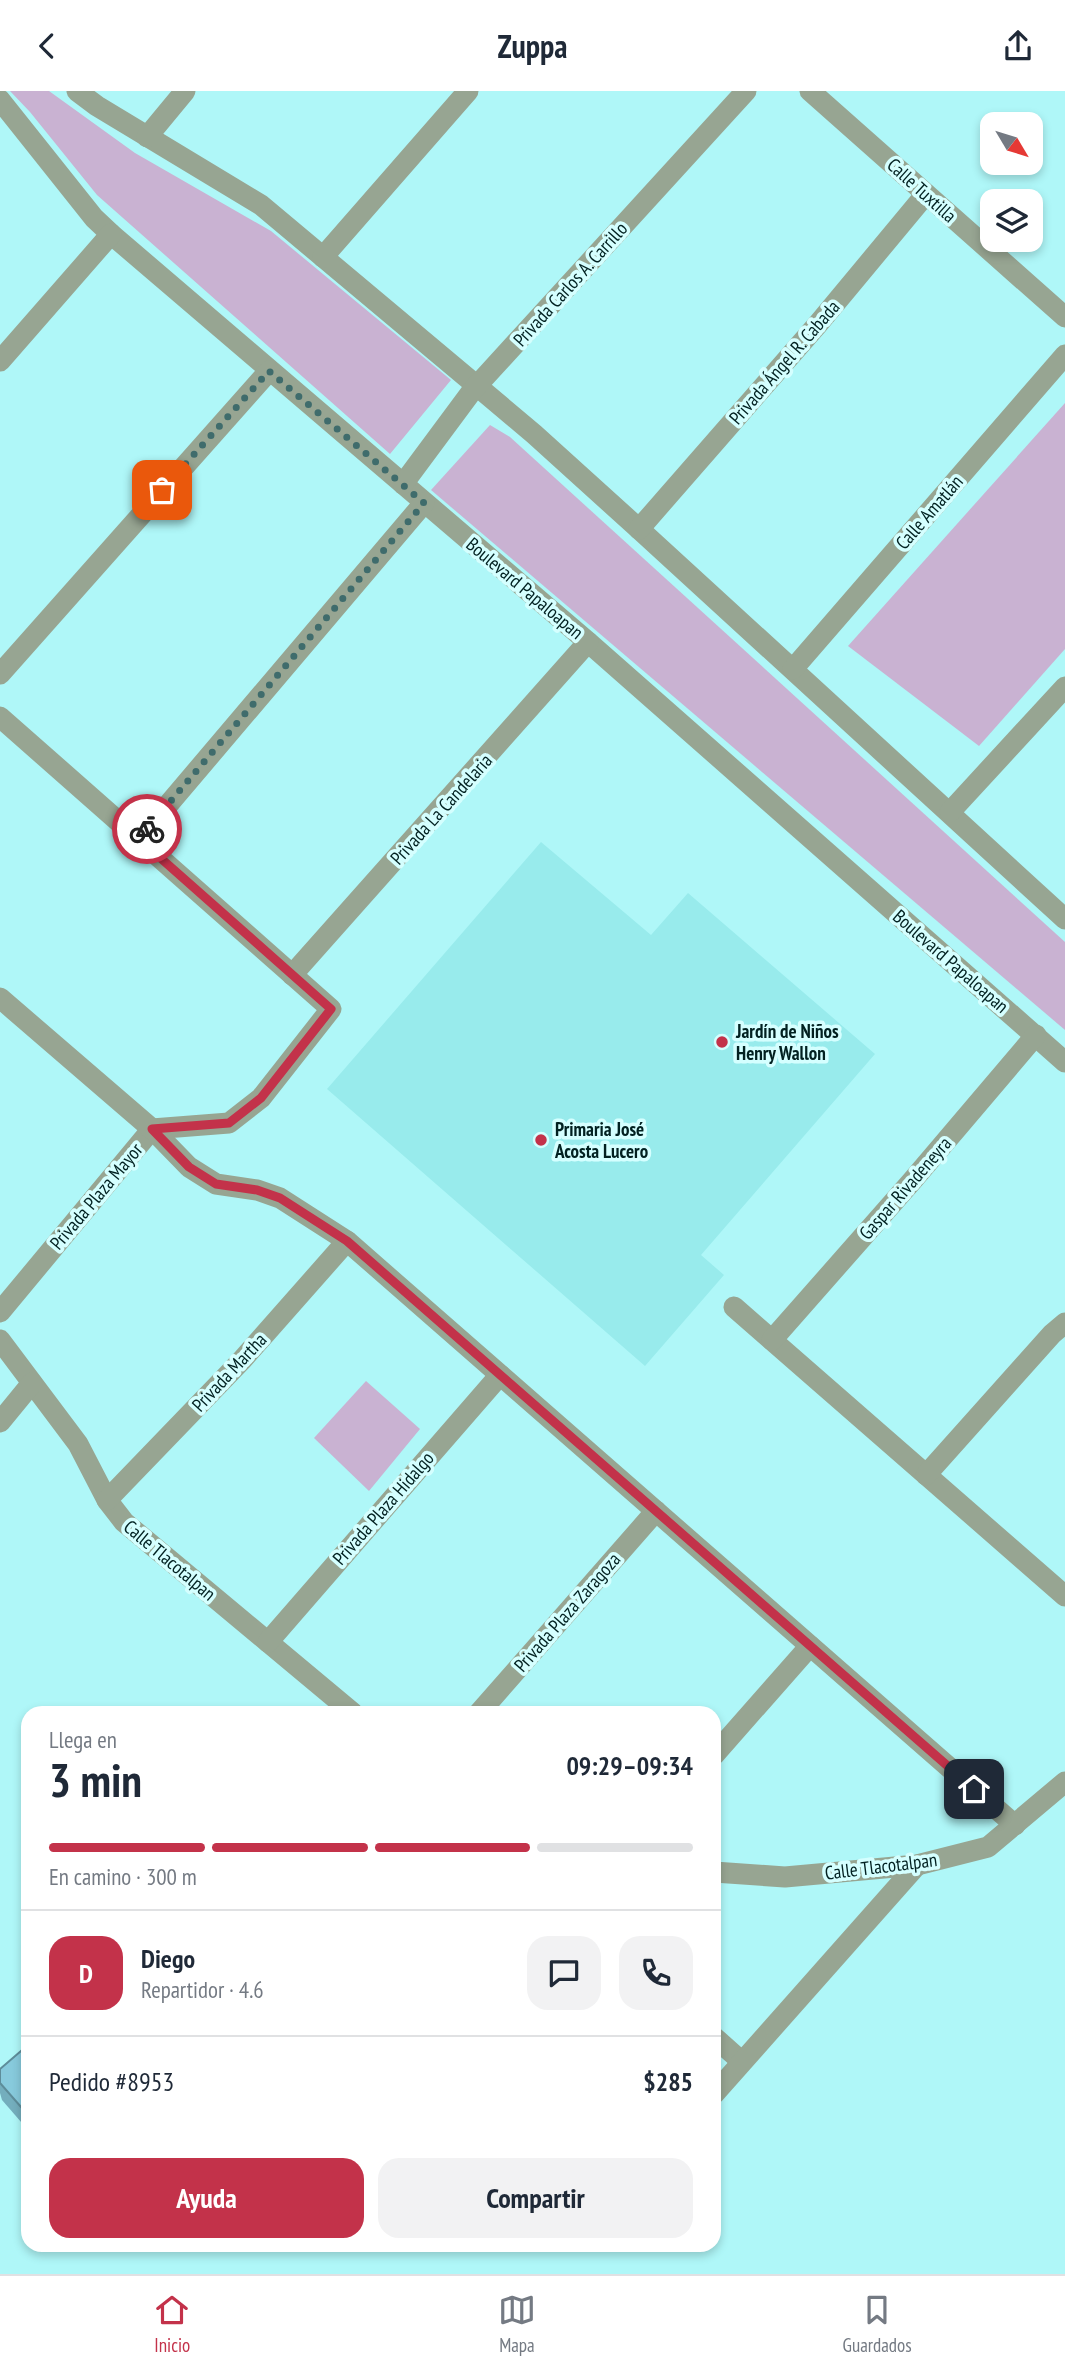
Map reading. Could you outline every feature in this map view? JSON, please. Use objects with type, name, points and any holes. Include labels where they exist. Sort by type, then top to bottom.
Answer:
[{"type":"street","points":[[77,91],[147,137],[261,205],[477,386],[639,529],[1065,919]]},
{"type":"street","points":[[147,137],[185,91]]},
{"type":"street","points":[[323,257],[468,91]]},
{"type":"street","name":"Privada Carlos A. Carrillo","points":[[403,484],[477,386],[746,91]]},
{"type":"street","name":"Calle Tuxtilla","points":[[810,91],[1065,317]]},
{"type":"street","name":"Boulevard Papaloapan","points":[[0,100],[94,218],[111,234],[588,642],[1065,1062]]},
{"type":"street","name":"Privada Ángel R. Cabada","points":[[639,529],[818,324],[926,194]]},
{"type":"street","points":[[0,361],[111,234]]},
{"type":"street","name":"Calle Amatlán","points":[[793,669],[1065,355]]},
{"type":"street","points":[[0,674],[269,371]]},
{"type":"street","points":[[139,839],[424,503]]},
{"type":"street","name":"Privada La Candelaria","points":[[292,975],[588,642]]},
{"type":"street","points":[[950,812],[1065,687]]},
{"type":"street","points":[[0,717],[292,975]]},
{"type":"street","name":"Privada Plaza Mayor","points":[[0,1313],[152,1129],[229,1123],[261,1098],[331,1009],[292,975]]},
{"type":"street","points":[[1,1001],[152,1129],[189,1167],[216,1184],[257,1190],[280,1198],[347,1241],[1015,1825]]},
{"type":"street","name":"Gaspar Rivadeneyra","points":[[772,1340],[912,1181],[1035,1035]]},
{"type":"street","name":"Privada Martha","points":[[107,1500],[242,1360],[347,1241]]},
{"type":"street","points":[[734,1307],[1065,1595]]},
{"type":"street","points":[[926,1475],[1052,1334],[1065,1323]]},
{"type":"street","name":"Calle Tlacotalpan","points":[[0,1340],[78,1444],[107,1500],[124,1522],[345,1706]]},
{"type":"street","name":"Privada Plaza Hidalgo","points":[[268,1642],[500,1375]]},
{"type":"street","points":[[0,1422],[32,1383]]},
{"type":"street","name":"Privada Plaza Zaragoza","points":[[485,1706],[656,1511]]},
{"type":"street","points":[[721,1747],[810,1646]]},
{"type":"street","name":"Calle Tlacotalpan","points":[[721,1872],[785,1877],[917,1865],[988,1847],[1065,1782]]},
{"type":"street","points":[[721,2085],[917,1865]]},
{"type":"street","points":[[721,2043],[741,2061]]},
{"type":"shaded area","points":[[10,91],[49,91],[135,153],[271,231],[451,380],[390,454],[97,195]]},
{"type":"shaded area","points":[[1065,403],[1065,649],[979,746],[848,646]]},
{"type":"shaded area","points":[[490,425],[510,437],[1065,942],[1065,1030],[431,490]]},
{"type":"shaded area","name":"Primaria José Acosta Lucero","points":[[541,842],[651,935],[688,893],[875,1054],[701,1255],[724,1275],[645,1366],[327,1089]]},
{"type":"shaded area","points":[[366,1381],[420,1429],[369,1491],[314,1438]]},
{"type":"building","points":[[21,2051],[21,2107],[0,2083],[0,2069]]},
{"type":"way so far","points":[[147,829],[424,503],[269,371],[162,490]]},
{"type":"place","name":"Jardín de Niños Henry Wallon","points":[[722,1042]]},
{"type":"place","name":"Primaria José Acosta Lucero","points":[[541,1140]]},
{"type":"route","points":[[147,829],[139,839],[331,1009],[261,1098],[229,1123],[152,1129],[189,1167],[216,1184],[257,1190],[280,1198],[347,1241],[974,1789]]}]
